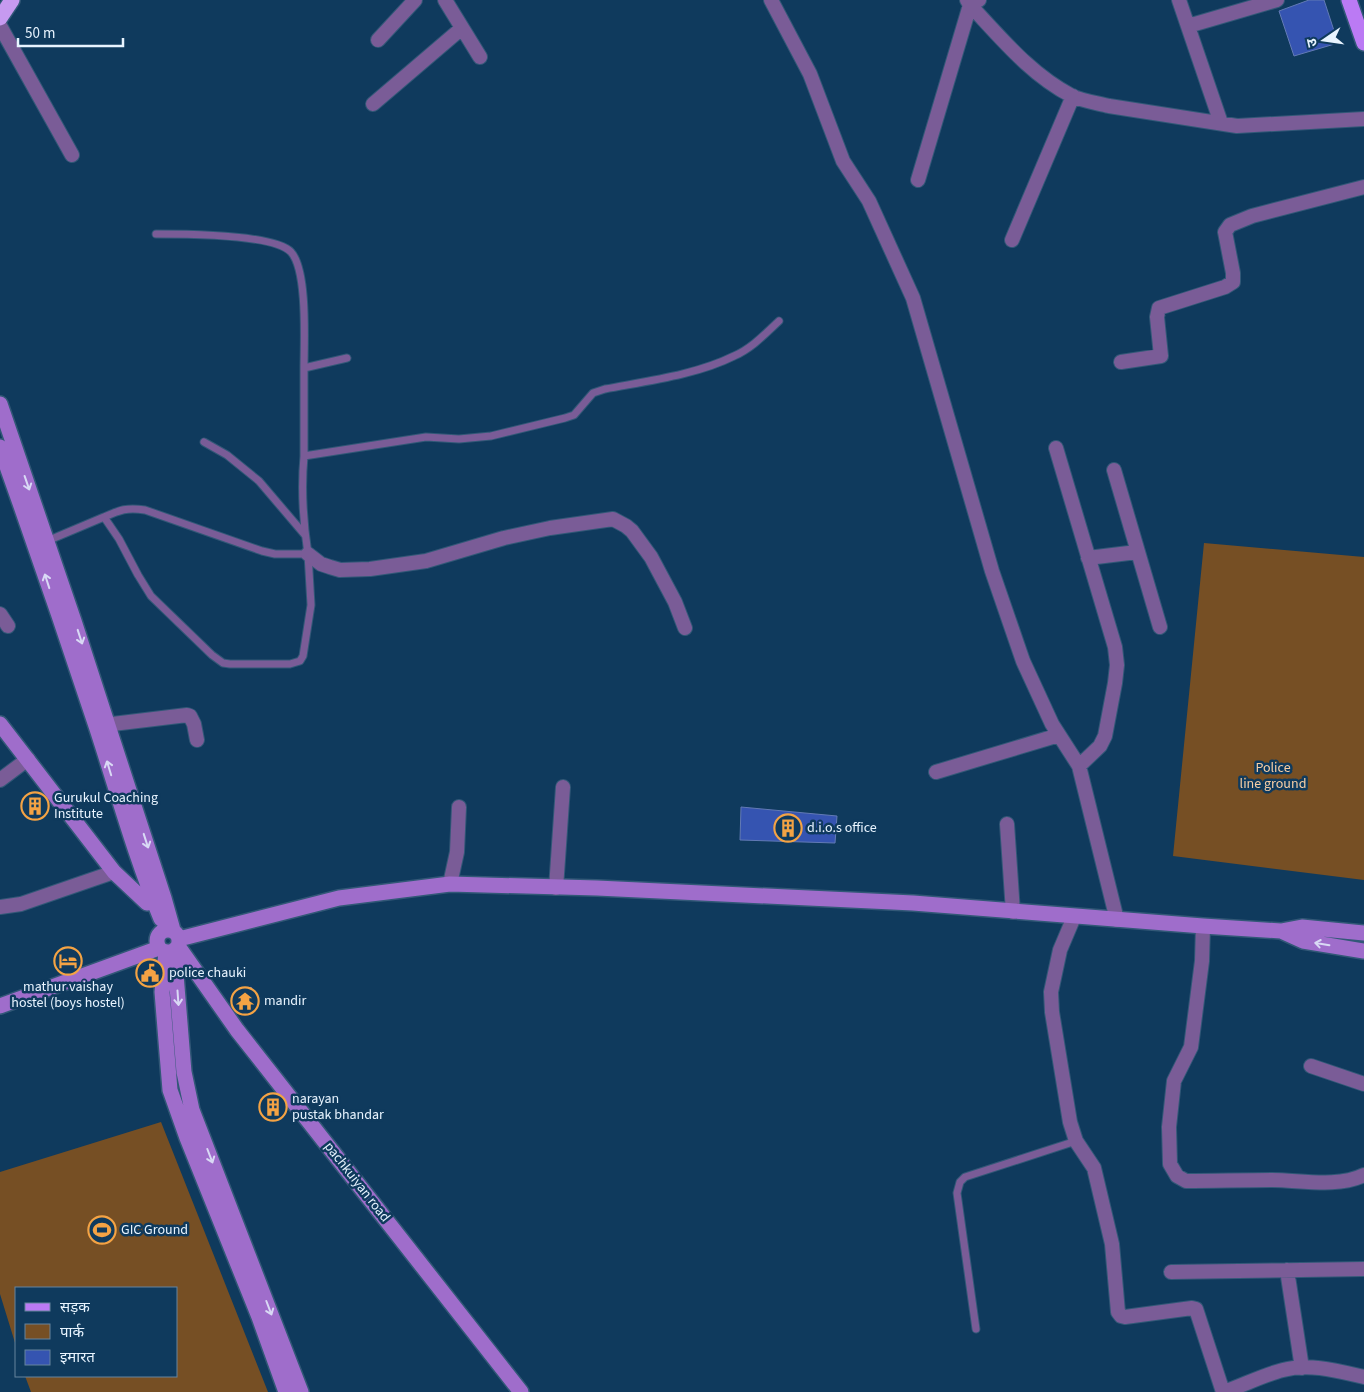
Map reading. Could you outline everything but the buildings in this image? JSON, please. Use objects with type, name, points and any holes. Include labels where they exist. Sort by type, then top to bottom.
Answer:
[{"type":"highway","points":[[0,18],[12,0]]},
{"type":"main road","points":[[1350,0],[1361,24],[1364,43]]},
{"type":"main road","points":[[0,404],[8,455],[102,725],[159,900],[171,942],[184,1072],[192,1110],[286,1392]]},
{"type":"main road","points":[[8,455],[47,541],[102,725]]},
{"type":"main road","points":[[0,724],[114,872],[147,903],[159,900]]},
{"type":"main road","points":[[0,1006],[171,942],[339,898],[450,884],[597,888],[913,903],[1203,926],[1281,931],[1302,927],[1364,933]]},
{"type":"main road","points":[[1281,931],[1303,941],[1364,951]]},
{"type":"main road","points":[[171,942],[162,992],[170,1090],[301,1392]]},
{"type":"main road","name":"pachkuiyan road","points":[[171,942],[521,1392]]},
{"type":"main road","points":[[170,1090],[187,1084]]},
{"type":"street","points":[[378,40],[415,0]]},
{"type":"street","points":[[445,0],[480,57]]},
{"type":"street","points":[[771,0],[810,74],[843,161],[869,201],[906,278],[992,572],[1023,661],[1058,735],[1079,766],[1117,920]]},
{"type":"street","points":[[1179,0],[1221,124]]},
{"type":"street","points":[[1188,26],[1277,0]]},
{"type":"street","points":[[972,2],[1024,62],[1039,75],[1073,96],[1109,106],[1221,124],[1245,126],[1364,118]]},
{"type":"street","points":[[918,180],[972,2]]},
{"type":"street","points":[[0,26],[72,155]]},
{"type":"street","points":[[373,104],[462,28]]},
{"type":"street","points":[[1012,240],[1073,96]]},
{"type":"street","points":[[1121,362],[1161,356],[1157,317],[1159,308],[1225,287],[1233,282],[1226,237],[1226,232],[1230,225],[1252,216],[1364,187]]},
{"type":"street","points":[[1056,448],[1115,647],[1117,665],[1105,736],[1100,746],[1079,766]]},
{"type":"street","points":[[1114,470],[1160,627]]},
{"type":"street","points":[[308,554],[321,564],[330,567],[340,570],[357,570],[426,561],[513,536],[550,528],[613,519],[632,531],[651,557],[675,602],[684,628]]},
{"type":"street","points":[[1088,558],[1137,552]]},
{"type":"street","points":[[0,614],[8,626]]},
{"type":"street","points":[[102,725],[187,715],[194,724],[197,740]]},
{"type":"street","points":[[936,772],[1058,735]]},
{"type":"street","points":[[0,780],[28,759]]},
{"type":"street","points":[[556,888],[563,787]]},
{"type":"street","points":[[450,884],[457,852],[458,807]]},
{"type":"street","points":[[1007,824],[1013,912]]},
{"type":"street","points":[[0,907],[21,904],[114,872]]},
{"type":"street","points":[[1074,917],[1060,950],[1052,992],[1052,1006],[1070,1122],[1076,1141],[1090,1161],[1096,1175],[1112,1244],[1118,1312],[1124,1317],[1196,1309],[1224,1392],[1284,1370],[1302,1368],[1330,1369],[1364,1378]]},
{"type":"street","points":[[1203,926],[1202,962],[1191,1047],[1174,1081],[1169,1127],[1170,1164],[1177,1176],[1186,1181],[1273,1180],[1344,1182],[1364,1175]]},
{"type":"street","points":[[1311,1066],[1364,1084]]},
{"type":"street","points":[[1171,1272],[1364,1269]]},
{"type":"street","points":[[1287,1270],[1302,1368]]},
{"type":"lane","points":[[104,517],[119,539],[138,576],[151,596],[212,655],[223,663],[230,664],[290,664],[300,661],[303,656],[311,605],[301,481],[304,456],[305,322],[303,286],[296,260],[291,252],[281,245],[244,238],[194,234],[156,234]]},
{"type":"lane","points":[[304,456],[426,437],[459,439],[491,436],[565,418],[574,415],[593,393],[705,368],[735,356],[758,341],[779,321]]},
{"type":"lane","points":[[304,368],[347,358]]},
{"type":"lane","points":[[204,442],[227,455],[259,481],[305,536]]},
{"type":"lane","points":[[47,541],[122,510],[132,508],[145,510],[262,551],[275,554],[308,554]]},
{"type":"lane","points":[[976,1329],[957,1194],[960,1182],[965,1177],[1076,1141]]},
{"type":"green space","name":"Police line ground","points":[[1204,543],[1364,557],[1364,880],[1173,856]]},
{"type":"green space","name":"GIC Ground","points":[[161,1122],[268,1392],[31,1392],[25,1377],[178,1377],[178,1287],[15,1287],[15,1343],[0,1294],[0,1172]]},
{"type":"place","name":"Gurukul Coaching Institute","points":[[35,806]]},
{"type":"place","name":"d.i.o.s office","points":[[788,828]]},
{"type":"place","name":"mathur vaishay hostel (boys hostel)","points":[[68,961]]},
{"type":"place","name":"police chauki","points":[[150,973]]},
{"type":"place","name":"mandir","points":[[245,1001]]},
{"type":"place","name":"narayan pustak bhandar","points":[[273,1107]]},
{"type":"place","name":"GIC Ground","points":[[102,1230]]}]
